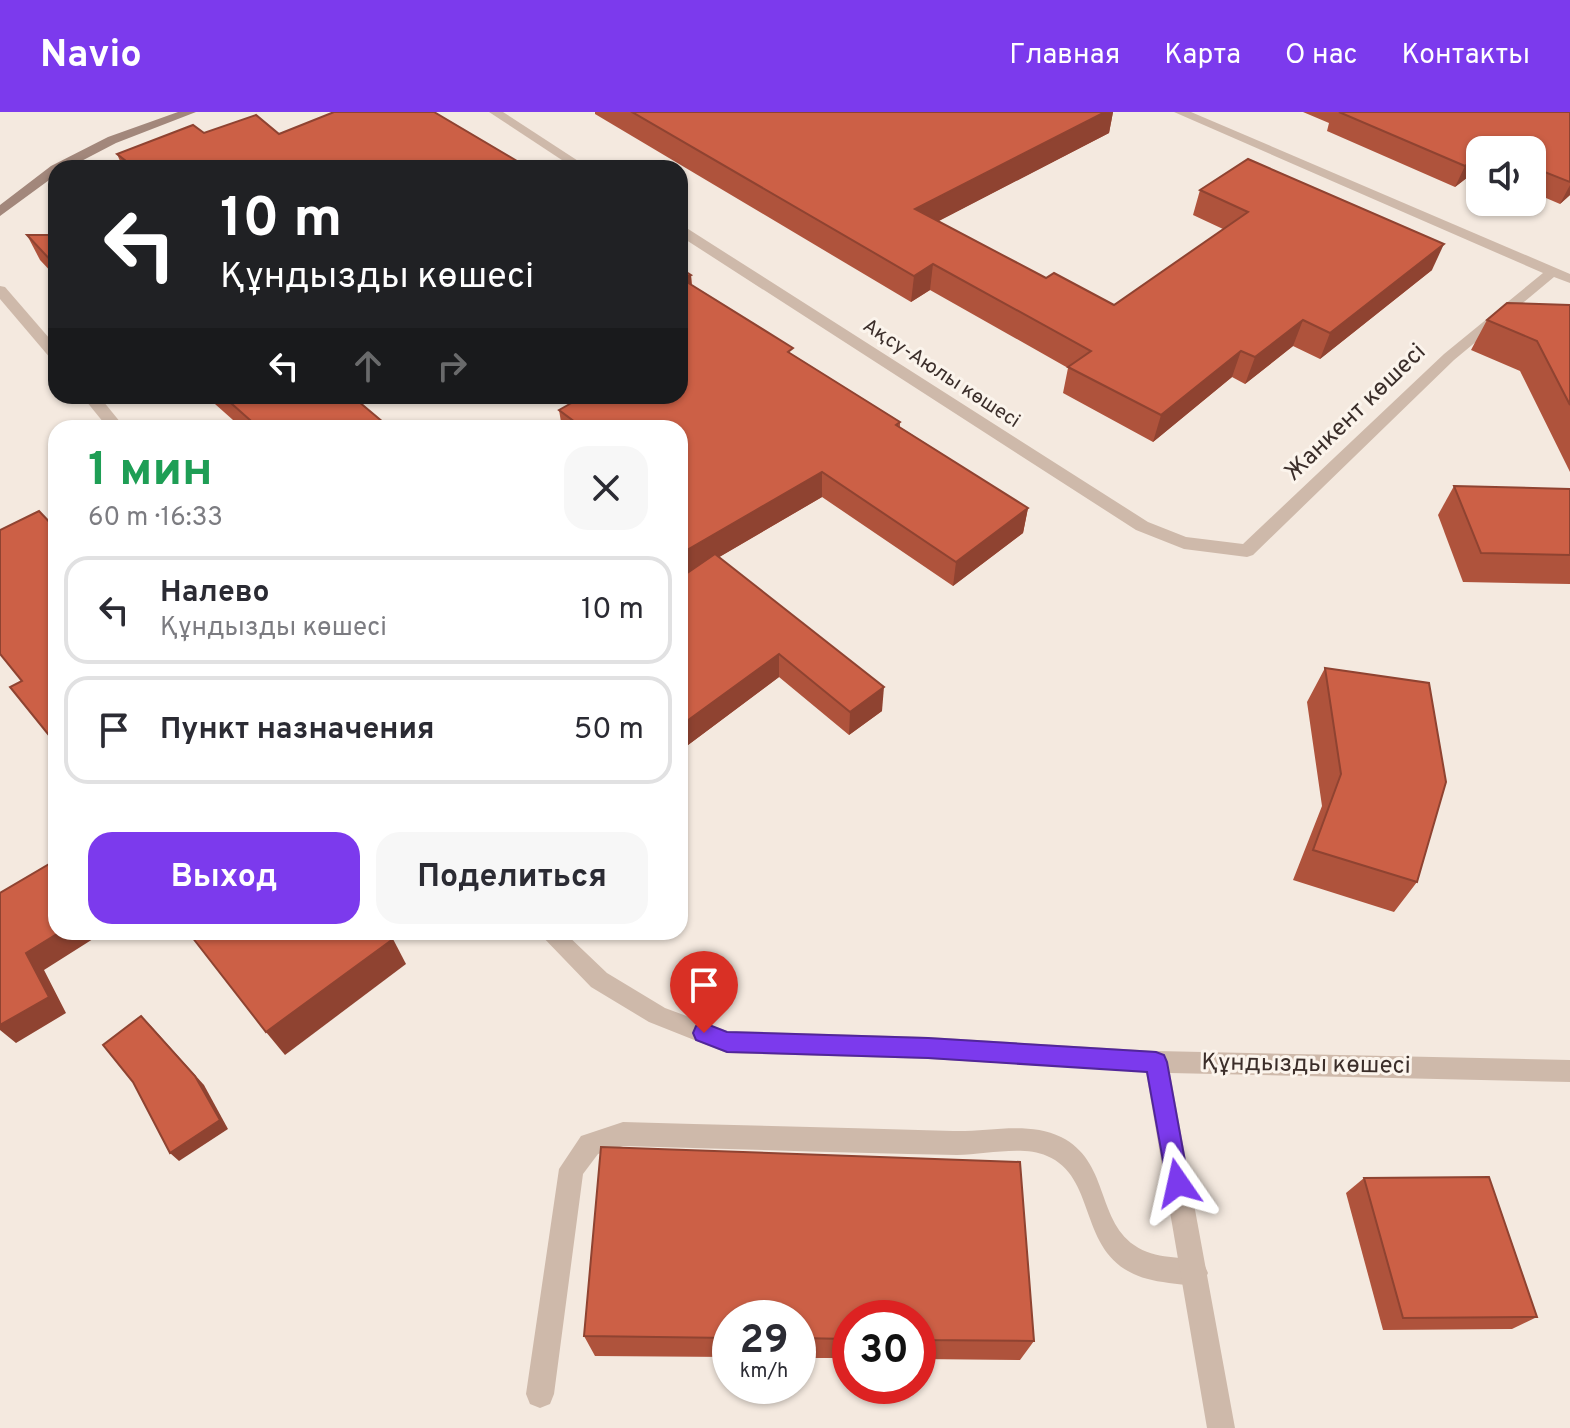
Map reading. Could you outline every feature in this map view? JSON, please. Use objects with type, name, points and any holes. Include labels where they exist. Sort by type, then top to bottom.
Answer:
[{"type":"street","points":[[73,160],[112,140],[190,112]]},
{"type":"street","points":[[495,112],[570,160]]},
{"type":"street","points":[[1180,112],[1570,279]]},
{"type":"street","points":[[0,212],[48,175]]},
{"type":"street","name":"Ақсу-Аюлы көшесі","points":[[688,235],[1142,526],[1184,543]]},
{"type":"street","name":"Жанкент көшесі","points":[[1184,543],[1247,551],[1449,357],[1551,273]]},
{"type":"street","points":[[0,290],[48,347]]},
{"type":"street","points":[[97,404],[110,420]]},
{"type":"street","name":"Құндызды көшесі","points":[[557,940],[599,980],[657,1015],[727,1042],[928,1048],[1156,1062],[1570,1071]]},
{"type":"street","points":[[1156,1062],[1221,1428]]},
{"type":"street","points":[[540,1394],[571,1169],[590,1144],[623,1134],[1047,1142],[1073,1154],[1083,1167],[1100,1222],[1116,1248],[1141,1265],[1195,1273]]},
{"type":"building","points":[[334,112],[434,112],[515,160],[125,160],[117,154],[193,125],[204,133],[256,115],[279,134]]},
{"type":"building","points":[[632,112],[1105,112],[915,209],[1046,278],[1054,273],[1114,305],[1248,212],[1200,190],[1248,159],[1444,244],[1330,333],[1303,320],[1255,357],[1241,351],[1161,415],[1068,367],[1091,351],[933,264],[914,276]]},
{"type":"building","points":[[1339,112],[1570,112],[1570,182],[1546,173],[1546,136],[1466,136],[1465,166]]},
{"type":"building","points":[[27,235],[48,235],[48,257]]},
{"type":"building","points":[[688,283],[793,348],[788,352],[900,422],[896,425],[1028,508],[956,562],[822,472],[688,549],[688,420],[572,420],[559,410],[570,404],[688,404]]},
{"type":"building","points":[[1507,303],[1570,305],[1570,405],[1537,341],[1487,320]]},
{"type":"building","points":[[232,404],[362,404],[380,420],[250,420]]},
{"type":"building","points":[[1454,486],[1570,489],[1570,555],[1481,553]]},
{"type":"building","points":[[39,511],[48,521],[48,734],[10,687],[22,681],[0,654],[0,530]]},
{"type":"building","points":[[715,554],[884,687],[850,712],[779,654],[688,720],[688,573]]},
{"type":"building","points":[[1325,668],[1429,683],[1446,782],[1417,882],[1313,850],[1341,774]]},
{"type":"building","points":[[48,865],[48,939],[26,953],[49,997],[0,1025],[0,893]]},
{"type":"building","points":[[194,940],[392,940],[266,1032]]},
{"type":"building","points":[[141,1016],[195,1076],[220,1120],[170,1153],[133,1082],[103,1045]]},
{"type":"building","points":[[601,1147],[1020,1162],[1034,1341],[936,1340],[936,1300],[832,1300],[832,1339],[816,1338],[816,1300],[712,1300],[712,1338],[584,1336]]},
{"type":"building","points":[[1489,1177],[1537,1317],[1403,1318],[1364,1178]]},
{"type":"route","points":[[704,1033],[727,1042],[928,1048],[1156,1062],[1178,1183]]}]
